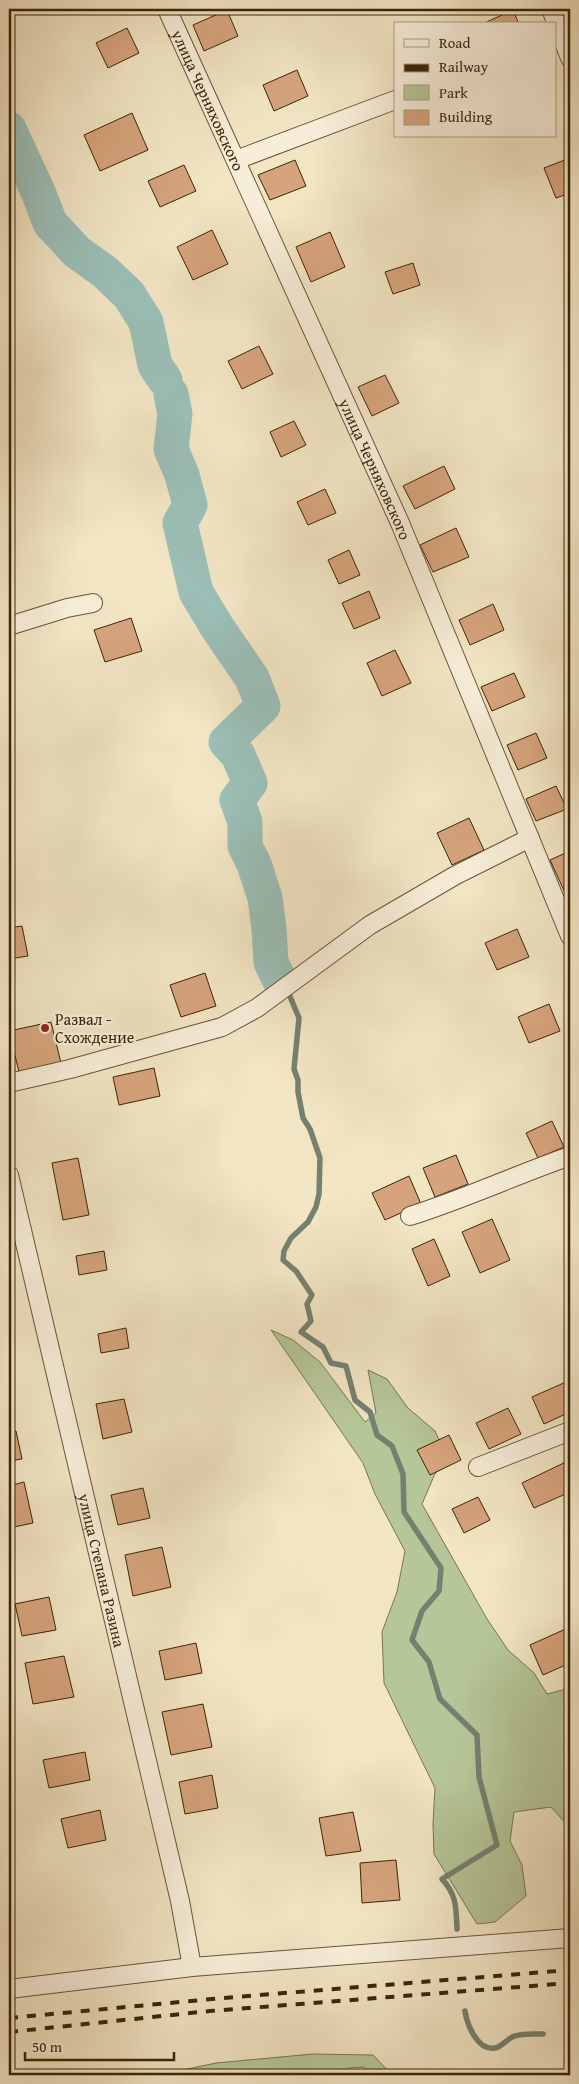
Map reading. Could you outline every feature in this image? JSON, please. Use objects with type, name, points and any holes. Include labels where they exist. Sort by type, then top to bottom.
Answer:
[{"type":"street","name":"улица Черняховского","points":[[167,9],[400,523],[570,936]]},
{"type":"street","points":[[550,9],[556,22]]},
{"type":"street","points":[[556,22],[570,58]]},
{"type":"street","points":[[236,160],[394,100]]},
{"type":"street","points":[[9,626],[67,608],[93,603]]},
{"type":"street","points":[[9,1083],[88,1064],[222,1027],[257,1008],[370,925],[456,875],[530,838]]},
{"type":"street","points":[[410,1216],[450,1204],[518,1174],[570,1156]]},
{"type":"street","name":"улица Степана Разина","points":[[9,1175],[178,1892],[192,1967]]},
{"type":"street","points":[[478,1467],[570,1431]]},
{"type":"street","points":[[9,1989],[192,1967],[570,1938]]},
{"type":"green space","points":[[271,1330],[293,1340],[320,1362],[365,1422],[376,1413],[368,1370],[387,1379],[408,1408],[435,1431],[446,1455],[434,1476],[422,1504],[487,1619],[508,1650],[534,1673],[547,1694],[570,1688],[570,1828],[551,1807],[514,1812],[510,1841],[522,1865],[526,1896],[495,1922],[477,1924],[434,1854],[435,1788],[384,1683],[382,1632],[397,1592],[405,1551],[375,1494],[363,1463]]},
{"type":"green space","points":[[313,2054],[373,2055],[392,2075],[371,2075],[364,2067],[348,2068],[349,2075],[159,2075],[216,2063]]},
{"type":"building","points":[[227,10],[238,36],[204,51],[193,25]]},
{"type":"building","points":[[513,10],[518,22],[486,22]]},
{"type":"building","points":[[127,28],[139,53],[108,68],[96,43]]},
{"type":"building","points":[[297,70],[308,96],[274,111],[263,85]]},
{"type":"building","points":[[132,113],[148,150],[100,171],[84,135]]},
{"type":"building","points":[[570,158],[570,193],[556,198],[544,168]]},
{"type":"building","points":[[295,160],[306,186],[270,200],[258,175]]},
{"type":"building","points":[[184,165],[196,191],[160,207],[148,181]]},
{"type":"building","points":[[212,230],[228,264],[193,280],[177,247]]},
{"type":"building","points":[[330,232],[345,267],[311,282],[296,247]]},
{"type":"building","points":[[413,263],[420,285],[393,294],[385,272]]},
{"type":"building","points":[[259,346],[273,374],[242,389],[228,361]]},
{"type":"building","points":[[385,375],[399,403],[372,416],[358,387]]},
{"type":"building","points":[[294,421],[306,445],[281,457],[270,432]]},
{"type":"building","points":[[444,466],[455,489],[415,509],[403,486]]},
{"type":"building","points":[[325,489],[336,513],[308,525],[297,502]]},
{"type":"building","points":[[456,528],[469,557],[433,572],[420,545]]},
{"type":"building","points":[[349,550],[360,575],[339,584],[328,560]]},
{"type":"building","points":[[369,591],[380,618],[354,629],[342,603]]},
{"type":"building","points":[[493,604],[504,630],[470,645],[459,620]]},
{"type":"building","points":[[131,618],[142,651],[105,662],[94,630]]},
{"type":"building","points":[[395,650],[411,683],[382,696],[367,663]]},
{"type":"building","points":[[514,673],[525,697],[492,711],[481,687]]},
{"type":"building","points":[[536,733],[547,758],[518,770],[507,745]]},
{"type":"building","points":[[556,786],[567,809],[536,821],[526,799]]},
{"type":"building","points":[[469,818],[484,850],[452,865],[437,833]]},
{"type":"building","points":[[570,851],[570,896],[567,897],[550,860]]},
{"type":"building","points":[[22,926],[28,956],[9,959],[9,928]]},
{"type":"building","points":[[517,929],[529,957],[497,970],[485,943]]},
{"type":"building","points":[[205,973],[216,1006],[181,1017],[170,985]]},
{"type":"building","points":[[549,1004],[560,1031],[529,1043],[518,1017]]},
{"type":"building","points":[[51,1022],[61,1063],[19,1072],[9,1031]]},
{"type":"building","points":[[154,1068],[160,1096],[119,1105],[113,1077]]},
{"type":"building","points":[[552,1121],[564,1147],[538,1158],[526,1133]]},
{"type":"building","points":[[456,1155],[468,1184],[435,1197],[423,1168]]},
{"type":"building","points":[[78,1158],[89,1215],[63,1220],[52,1163]]},
{"type":"building","points":[[409,1176],[421,1204],[385,1220],[372,1193]]},
{"type":"building","points":[[492,1219],[510,1260],[480,1273],[462,1232]]},
{"type":"building","points":[[434,1239],[450,1276],[428,1286],[412,1249]]},
{"type":"building","points":[[104,1251],[107,1270],[79,1275],[76,1256]]},
{"type":"building","points":[[126,1328],[129,1348],[101,1353],[98,1334]]},
{"type":"building","points":[[566,1382],[570,1391],[570,1412],[544,1424],[532,1397]]},
{"type":"building","points":[[124,1399],[132,1432],[103,1439],[96,1404]]},
{"type":"building","points":[[508,1408],[521,1434],[489,1449],[476,1423]]},
{"type":"building","points":[[16,1431],[22,1459],[9,1461],[9,1432]]},
{"type":"building","points":[[449,1435],[461,1460],[430,1475],[417,1450]]},
{"type":"building","points":[[570,1460],[570,1492],[534,1508],[522,1483]]},
{"type":"building","points":[[24,1482],[33,1523],[9,1528],[9,1486]]},
{"type":"building","points":[[143,1488],[150,1518],[118,1525],[111,1495]]},
{"type":"building","points":[[478,1497],[490,1520],[464,1533],[452,1509]]},
{"type":"building","points":[[162,1547],[171,1587],[133,1596],[125,1555]]},
{"type":"building","points":[[49,1597],[56,1630],[22,1636],[15,1604]]},
{"type":"building","points":[[570,1627],[570,1663],[543,1675],[530,1645]]},
{"type":"building","points":[[196,1643],[202,1673],[165,1680],[159,1651]]},
{"type":"building","points":[[64,1656],[74,1697],[33,1704],[25,1663]]},
{"type":"building","points":[[203,1704],[212,1747],[171,1755],[162,1712]]},
{"type":"building","points":[[85,1752],[90,1780],[49,1788],[43,1760]]},
{"type":"building","points":[[212,1775],[218,1808],[185,1814],[179,1782]]},
{"type":"building","points":[[100,1810],[106,1840],[68,1848],[61,1819]]},
{"type":"building","points":[[353,1812],[361,1851],[326,1856],[319,1818]]},
{"type":"building","points":[[396,1860],[400,1900],[362,1903],[360,1863]]},
{"type":"waterway","points":[[9,129],[39,194],[50,223],[77,252],[105,272],[129,295],[146,322],[155,365],[165,380]]},
{"type":"waterway","points":[[171,394],[175,414],[171,449],[182,475],[190,505],[180,523],[196,592],[217,627],[252,678],[263,706],[226,742],[238,755],[250,783],[237,800],[245,822],[245,846],[254,864],[265,898],[271,962],[279,979]]},
{"type":"waterway","points":[[289,994],[299,1018],[294,1069],[298,1080],[298,1092],[303,1118],[310,1129],[320,1158],[319,1194],[316,1207],[308,1222],[291,1238],[284,1251],[283,1260],[296,1271],[312,1295],[307,1304],[311,1321],[301,1332],[323,1347],[331,1363],[346,1366],[355,1400],[370,1412],[377,1435],[392,1446],[403,1474],[404,1512],[441,1568],[439,1591],[422,1611],[412,1640],[429,1662],[440,1699],[477,1735],[479,1777],[497,1845],[442,1879],[453,1896],[456,1908],[457,1929]]},
{"type":"waterway","points":[[465,2011],[474,2035],[478,2041],[489,2048],[498,2047],[518,2035],[543,2034]]},
{"type":"railway","points":[[9,2018],[223,1998],[570,1970]]},
{"type":"railway","points":[[9,2032],[210,2011],[570,1983]]},
{"type":"place","name":"Развал - Схождение","points":[[45,1028]]}]
